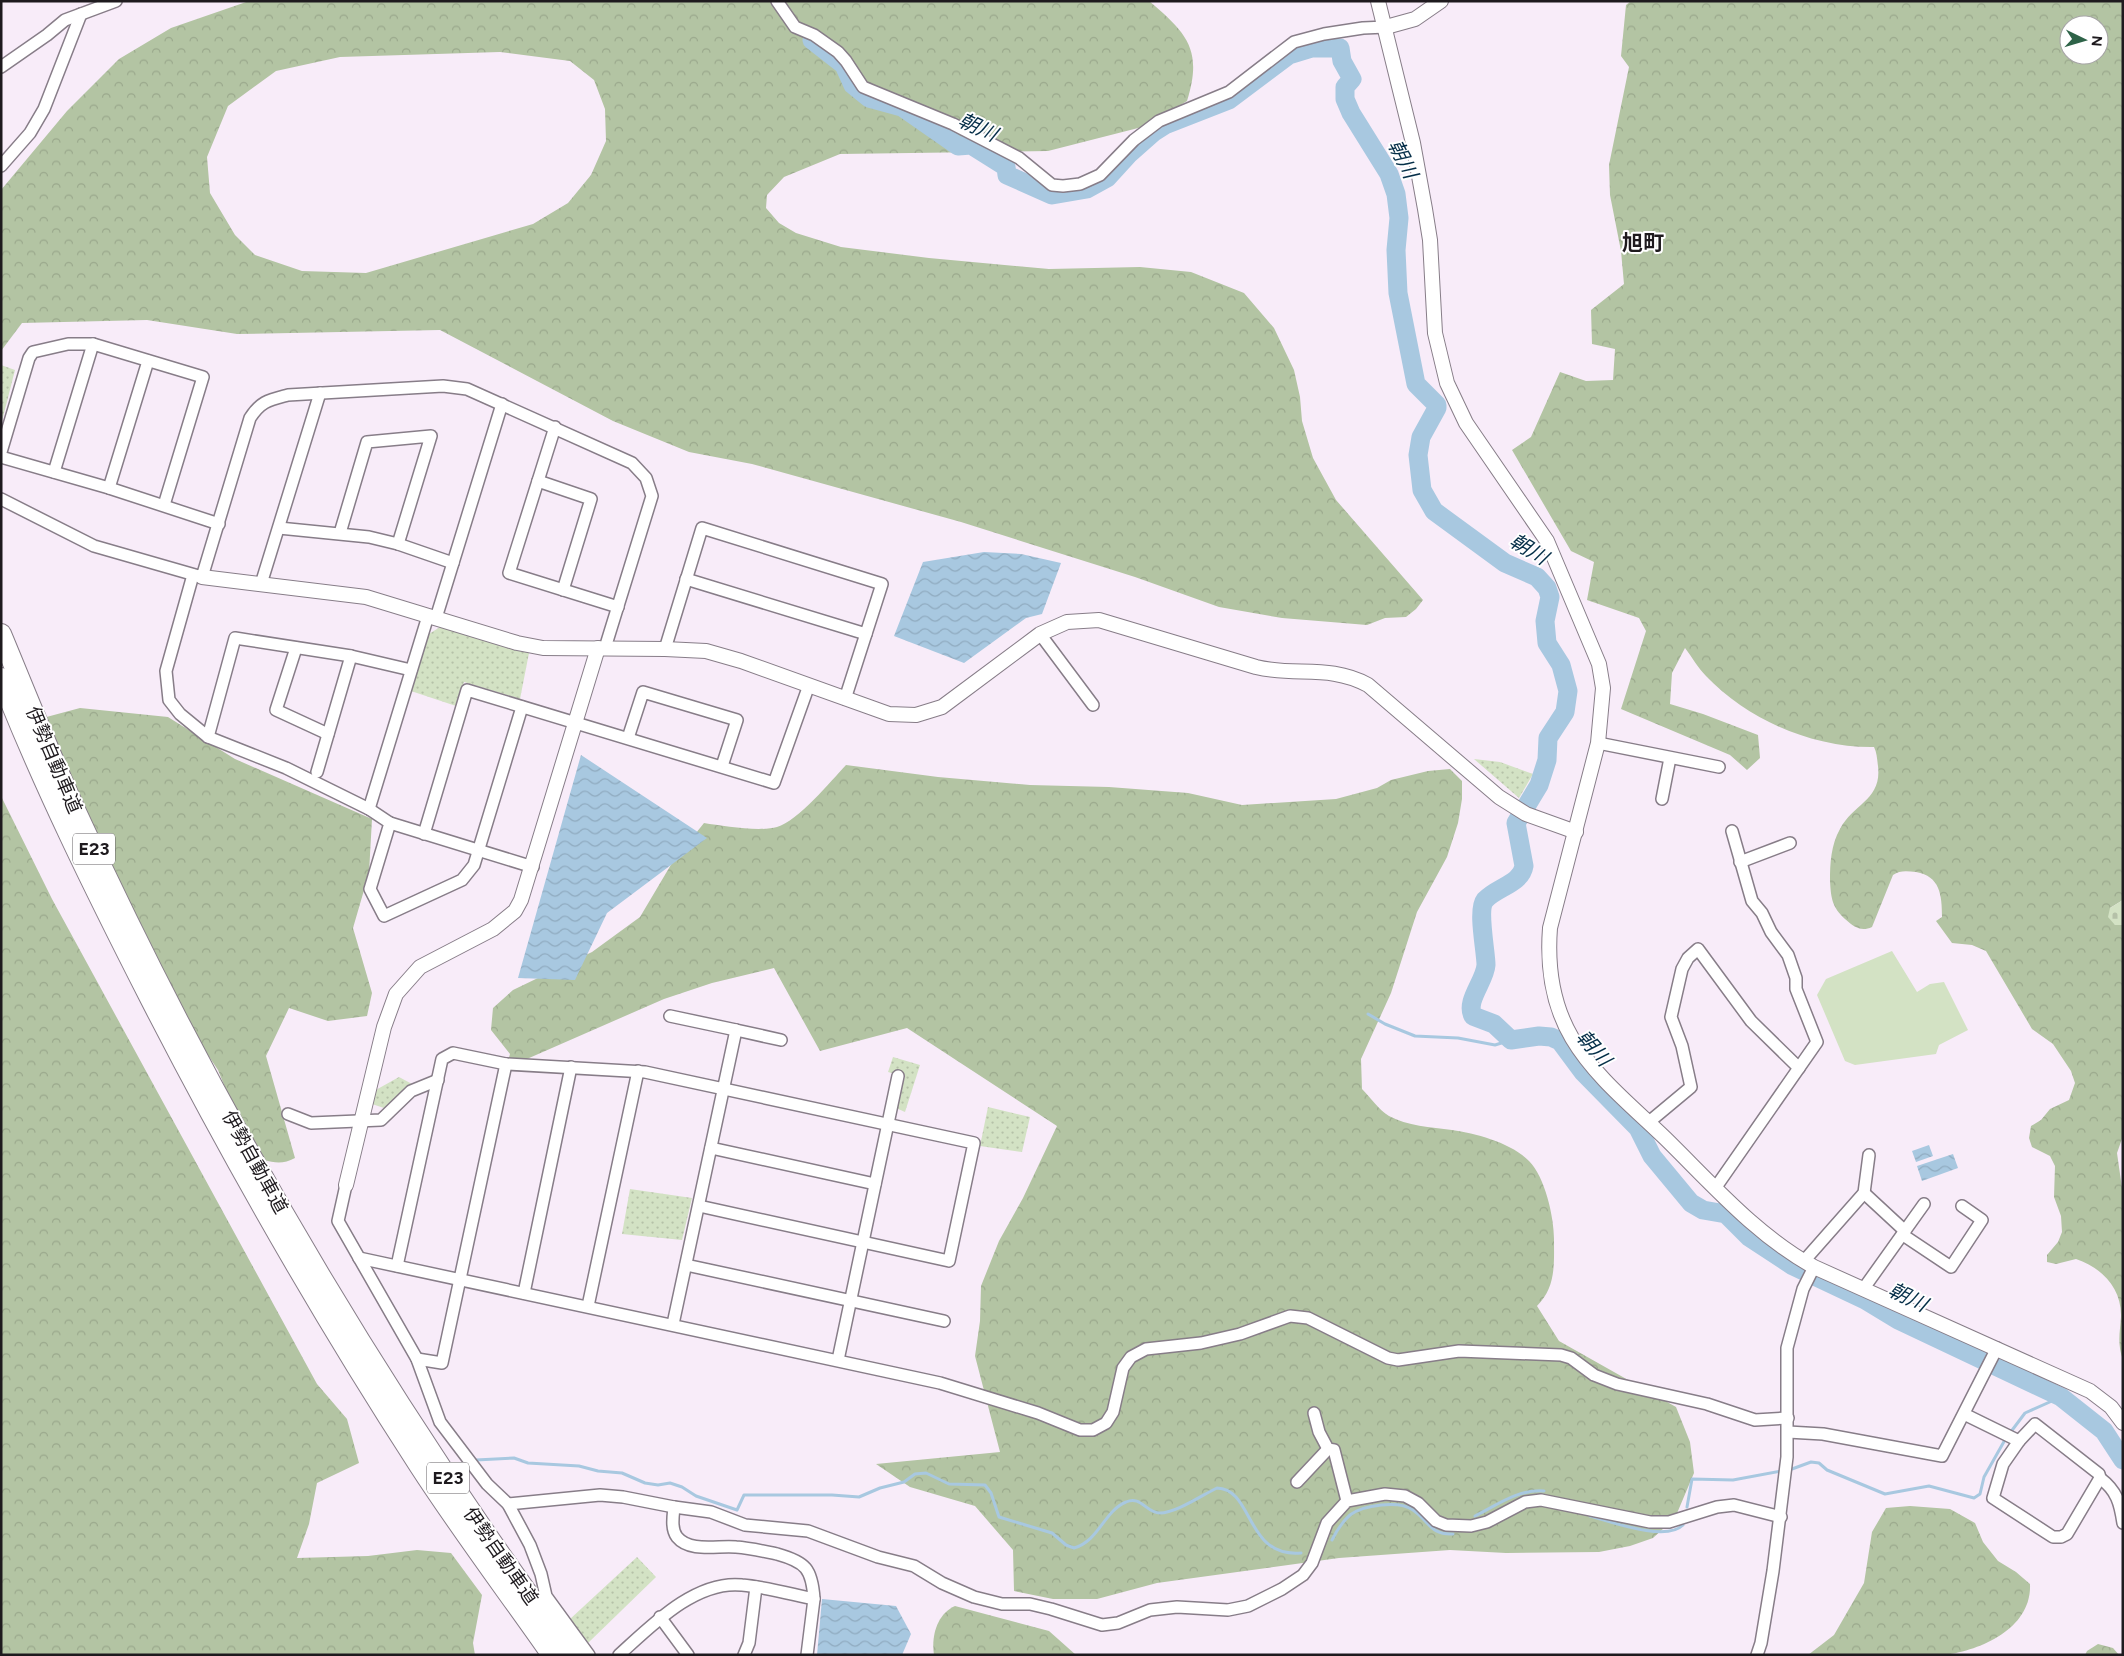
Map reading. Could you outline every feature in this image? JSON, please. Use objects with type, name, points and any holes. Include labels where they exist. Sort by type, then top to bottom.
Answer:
[{"type":"highway","name":"伊勢自動車道","points":[[1,634],[76,812],[239,1168],[325,1300],[504,1562],[572,1655]]},
{"type":"highway","name":"伊勢自動車道","points":[[1,678],[62,819],[191,1062]]},
{"type":"highway","name":"伊勢自動車道","points":[[325,1300],[420,1466],[552,1655]]},
{"type":"street","points":[[1,67],[48,35],[65,20],[116,1]]},
{"type":"street","points":[[777,1],[794,27],[814,35],[838,52],[863,87],[953,124],[1019,158],[1052,185],[1063,186],[1080,184],[1100,176],[1134,140],[1158,121],[1229,92],[1294,42],[1324,34],[1363,28],[1386,27],[1414,19],[1441,1]]},
{"type":"street","points":[[1378,1],[1386,27],[1425,209],[1430,240],[1435,334],[1442,364],[1455,403],[1466,423],[1548,541],[1600,664],[1602,688],[1598,743],[1550,928],[1548,958],[1552,986],[1568,1029],[1583,1055],[1649,1122],[1762,1232],[1810,1267],[1864,1288],[1995,1353],[2090,1391],[2111,1407],[2123,1423]]},
{"type":"street","points":[[1,166],[30,133],[44,108],[81,14]]},
{"type":"street","points":[[1,452],[29,358],[33,352],[68,344],[93,344],[203,377],[164,505]]},
{"type":"street","points":[[54,472],[93,344]]},
{"type":"street","points":[[109,488],[148,361]]},
{"type":"street","points":[[533,867],[390,823],[369,809],[286,768],[230,748],[208,737],[180,714],[169,700],[166,685],[169,657],[219,524],[250,418],[257,407],[267,401],[288,395],[320,393],[449,386],[467,389],[556,427],[632,463],[640,470],[651,486],[652,496],[618,606],[601,648],[576,723],[533,867],[521,900],[508,918],[493,929],[420,967],[403,983],[390,1008],[360,1122],[338,1221],[417,1359],[440,1422],[487,1484],[508,1504],[533,1552],[546,1596],[589,1655]]},
{"type":"street","points":[[261,584],[280,528],[320,393]]},
{"type":"street","points":[[369,809],[411,670],[453,563],[502,404]]},
{"type":"street","points":[[556,427],[509,573],[618,606]]},
{"type":"street","points":[[340,533],[367,442],[431,436],[398,544]]},
{"type":"street","points":[[1,457],[109,488],[219,524]]},
{"type":"street","points":[[538,481],[591,499],[563,590]]},
{"type":"street","points":[[1,500],[94,546],[198,576],[352,594],[543,648],[706,651],[723,655],[889,714],[916,715],[933,711],[952,701],[1040,634],[1067,622],[1099,620],[1264,669],[1317,670],[1346,675],[1368,685],[1499,797],[1520,810],[1576,832]]},
{"type":"street","points":[[280,528],[340,533],[398,544],[453,563]]},
{"type":"street","points":[[666,649],[702,528],[882,584],[845,699]]},
{"type":"street","points":[[686,579],[866,634]]},
{"type":"street","points":[[1040,634],[1093,705]]},
{"type":"street","points":[[208,737],[235,638],[351,656],[411,670]]},
{"type":"street","points":[[296,648],[276,710],[328,734]]},
{"type":"street","points":[[317,772],[351,656]]},
{"type":"street","points":[[424,834],[468,690],[774,783],[809,685]]},
{"type":"street","points":[[628,738],[643,692],[727,717],[736,720],[722,766]]},
{"type":"street","points":[[390,823],[370,889],[384,916],[462,880],[474,865],[522,707]]},
{"type":"street","points":[[1598,743],[1719,767]]},
{"type":"street","points":[[1662,798],[1670,758]]},
{"type":"street","points":[[1716,1186],[1817,1042],[1796,989],[1796,978],[1788,955],[1771,932],[1762,913],[1752,901],[1732,831]]},
{"type":"street","points":[[1740,862],[1790,843]]},
{"type":"street","points":[[1649,1122],[1691,1087],[1682,1046],[1670,1017],[1682,969],[1688,958],[1698,949],[1752,1021],[1799,1068]]},
{"type":"street","points":[[670,1016],[781,1040]]},
{"type":"street","points":[[674,1324],[736,1030]]},
{"type":"street","points":[[397,1266],[442,1059],[453,1052],[506,1064],[638,1071],[974,1143],[949,1261],[698,1206]]},
{"type":"street","points":[[417,1359],[442,1363],[506,1064]]},
{"type":"street","points":[[524,1293],[571,1067]]},
{"type":"street","points":[[588,1306],[638,1071]]},
{"type":"street","points":[[838,1360],[898,1076]]},
{"type":"street","points":[[288,1114],[311,1123],[381,1120],[411,1092],[438,1080]]},
{"type":"street","points":[[711,1148],[875,1184]]},
{"type":"street","points":[[1757,1655],[1761,1643],[1781,1517],[1787,1464],[1787,1348],[1810,1267],[1864,1193],[1869,1155]]},
{"type":"street","points":[[1864,1193],[1904,1233],[1950,1267],[1982,1220],[1962,1206]]},
{"type":"street","points":[[1864,1288],[1924,1204]]},
{"type":"street","points":[[359,1258],[674,1324],[940,1383],[1038,1413],[1080,1430],[1093,1430],[1106,1423],[1113,1412],[1123,1368],[1131,1357],[1146,1349],[1201,1343],[1240,1334],[1290,1316],[1308,1318],[1388,1358],[1398,1360],[1459,1351],[1561,1355],[1571,1358],[1594,1375],[1617,1384],[1706,1404],[1755,1420],[1788,1418]]},
{"type":"street","points":[[686,1265],[944,1320]]},
{"type":"street","points":[[1788,1432],[1823,1434],[1942,1456],[1995,1353]]},
{"type":"street","points":[[1314,1413],[1318,1432],[1328,1449]]},
{"type":"street","points":[[1964,1414],[2013,1438]]},
{"type":"street","points":[[2100,1478],[2067,1534],[2061,1537],[2053,1537],[1993,1498],[2013,1438],[2035,1424],[2100,1474],[2100,1478],[2112,1487],[2120,1501],[2123,1523]]},
{"type":"street","points":[[1297,1482],[1328,1449]]},
{"type":"street","points":[[1328,1449],[1334,1450],[1347,1501]]},
{"type":"street","points":[[508,1504],[600,1495],[623,1497],[674,1508],[711,1512],[745,1525],[808,1531],[878,1557],[914,1566],[942,1583],[974,1597],[1002,1604],[1030,1604],[1044,1607],[1102,1625],[1118,1623],[1150,1610],[1177,1607],[1228,1610],[1248,1606],[1282,1589],[1303,1575],[1312,1563],[1327,1523],[1347,1501],[1385,1494],[1405,1496],[1418,1503],[1436,1522],[1446,1526],[1479,1524],[1525,1502],[1541,1500],[1650,1522],[1669,1522],[1717,1507],[1734,1505],[1781,1517]]},
{"type":"street","points":[[674,1508],[673,1529],[678,1538],[691,1545],[742,1547],[796,1559],[806,1567],[813,1580],[814,1598],[807,1655]]},
{"type":"street","points":[[619,1655],[660,1617],[704,1591],[724,1585],[756,1587],[814,1598]]},
{"type":"street","points":[[744,1655],[749,1643],[756,1587]]},
{"type":"street","points":[[660,1617],[688,1655]]},
{"type":"green space","points":[[249,1],[1149,1],[1182,33],[1192,55],[1193,68],[1192,83],[1187,101],[1146,126],[1048,151],[840,154],[784,177],[767,195],[766,208],[779,223],[796,233],[841,247],[929,258],[1049,269],[1140,267],[1191,272],[1244,293],[1274,328],[1294,370],[1300,397],[1302,421],[1313,458],[1336,500],[1423,600],[1406,617],[1385,618],[1367,625],[1282,618],[1219,607],[1135,577],[961,522],[752,464],[689,452],[613,421],[440,330],[237,334],[147,320],[22,323],[1,351],[1,190],[67,111],[119,59],[171,28]],"holes":[[[500,52],[570,61],[594,80],[605,109],[606,141],[591,175],[568,203],[533,224],[366,273],[302,271],[255,255],[235,235],[210,193],[207,157],[228,106],[276,71],[340,57]]]},
{"type":"green space","points":[[1631,1],[2123,1],[2123,900],[2110,908],[2115,925],[2123,925],[2123,1136],[2117,1153],[2123,1195],[2123,1360],[2119,1343],[2120,1307],[2114,1288],[2108,1280],[2094,1267],[2076,1259],[2056,1264],[2047,1262],[2047,1255],[2058,1242],[2062,1232],[2061,1216],[2054,1197],[2055,1166],[2050,1156],[2032,1147],[2029,1138],[2031,1126],[2041,1120],[2050,1109],[2069,1100],[2075,1083],[2071,1071],[2053,1044],[2032,1029],[1986,951],[1972,945],[1952,943],[1936,921],[1942,917],[1941,901],[1938,888],[1930,878],[1924,874],[1910,871],[1893,875],[1872,927],[1864,929],[1851,924],[1841,915],[1833,902],[1830,881],[1833,848],[1837,835],[1846,820],[1876,787],[1878,766],[1874,747],[1828,743],[1805,737],[1762,718],[1741,706],[1723,692],[1703,673],[1685,648],[1672,673],[1670,704],[1703,714],[1758,735],[1760,758],[1747,770],[1730,755],[1621,709],[1646,631],[1639,618],[1587,600],[1594,562],[1571,551],[1512,450],[1531,437],[1560,372],[1586,381],[1613,380],[1615,349],[1592,344],[1591,310],[1624,284],[1621,251],[1610,195],[1609,165],[1629,67],[1621,56],[1626,5]]},
{"type":"green space","points":[[1,365],[15,370],[1,425]]},
{"type":"green space","points":[[440,627],[529,653],[520,699],[464,682],[456,706],[411,691],[429,634]]},
{"type":"green space","points":[[80,708],[168,717],[235,759],[372,819],[369,873],[353,928],[372,993],[367,1016],[328,1021],[289,1008],[266,1056],[295,1158],[291,1160],[272,1162],[264,1160],[235,1112],[218,1070],[183,1018],[39,719]]},
{"type":"green space","points":[[1474,759],[1500,762],[1533,774],[1519,798]]},
{"type":"green space","points":[[846,765],[938,777],[1030,785],[1109,787],[1188,793],[1242,805],[1336,799],[1377,788],[1391,780],[1428,771],[1450,769],[1462,781],[1462,799],[1458,823],[1447,857],[1417,912],[1391,993],[1361,1059],[1362,1089],[1389,1116],[1419,1126],[1452,1130],[1493,1140],[1521,1154],[1535,1168],[1548,1198],[1554,1239],[1554,1267],[1551,1283],[1548,1291],[1537,1306],[1559,1341],[1676,1407],[1690,1442],[1694,1473],[1675,1518],[1653,1538],[1630,1546],[1599,1552],[1506,1553],[1450,1550],[1339,1558],[1157,1583],[1097,1599],[1053,1599],[1014,1591],[1013,1550],[975,1506],[910,1487],[876,1464],[1000,1452],[975,1356],[980,1321],[981,1286],[999,1241],[1023,1198],[1057,1126],[907,1028],[820,1051],[774,968],[712,983],[664,999],[506,1068],[510,1054],[491,1030],[493,1008],[513,990],[592,952],[640,917],[672,863],[704,823],[751,829],[777,827],[795,817],[804,809]]},
{"type":"green space","points":[[1,796],[52,899],[317,1384],[347,1419],[359,1463],[317,1483],[309,1524],[297,1558],[368,1556],[417,1550],[451,1553],[482,1595],[473,1643],[475,1655],[1,1655]]},
{"type":"green space","points":[[2123,900],[2123,925],[2115,925],[2108,917],[2110,908]]},
{"type":"green space","points":[[1892,951],[1917,992],[1930,984],[1944,982],[1968,1030],[1939,1045],[1936,1054],[1855,1065],[1845,1061],[1817,995],[1826,979]]},
{"type":"green space","points":[[893,1057],[920,1065],[905,1112],[896,1108],[905,1077],[888,1072]]},
{"type":"green space","points":[[399,1077],[412,1084],[384,1108],[372,1104],[374,1091]]},
{"type":"green space","points":[[988,1107],[1030,1117],[1022,1152],[980,1146]]},
{"type":"green space","points":[[630,1189],[692,1198],[682,1240],[622,1234]]},
{"type":"green space","points":[[1910,1506],[1950,1509],[1975,1523],[1983,1542],[1998,1561],[2016,1572],[2030,1584],[2028,1599],[2023,1613],[2014,1624],[1989,1642],[1974,1648],[1945,1655],[1808,1655],[1834,1635],[1864,1583],[1872,1532],[1886,1508]]},
{"type":"green space","points":[[637,1557],[656,1577],[587,1644],[569,1620]]},
{"type":"green space","points":[[955,1606],[1049,1631],[1076,1655],[934,1655],[933,1640],[937,1626],[944,1614]]},
{"type":"green space","points":[[2098,1644],[2113,1648],[2119,1655],[2085,1655],[2087,1651]]},
{"type":"water","points":[[984,552],[1021,554],[1061,563],[1042,614],[1026,618],[964,663],[894,636],[923,562]]},
{"type":"water","points":[[581,755],[707,838],[607,913],[575,980],[518,978]]},
{"type":"water","points":[[1929,1145],[1933,1156],[1916,1162],[1912,1151]]},
{"type":"water","points":[[1953,1154],[1958,1168],[1922,1181],[1917,1166]]},
{"type":"water","points":[[822,1599],[896,1606],[911,1634],[902,1655],[817,1655]]},
{"type":"waterway","name":"朝川","points":[[812,40],[844,65],[853,85],[869,98],[902,107],[958,146],[971,145],[1006,167],[1007,175],[1052,195],[1087,189],[1107,178],[1128,155],[1154,132],[1165,125],[1229,100],[1289,55],[1312,48],[1340,48],[1342,61],[1352,79],[1345,87],[1345,99],[1351,113],[1389,174],[1396,194],[1399,218],[1396,250],[1398,293],[1416,384],[1437,405],[1421,437],[1418,455],[1422,490],[1434,511],[1505,563],[1537,577],[1547,588],[1550,597],[1545,621],[1547,643],[1561,665],[1568,691],[1565,712],[1548,738],[1547,760],[1539,785],[1516,823],[1524,866],[1522,872],[1514,881],[1485,900],[1483,905],[1482,921],[1486,965],[1473,997],[1471,1010],[1473,1016],[1494,1024],[1511,1040],[1539,1036],[1551,1037],[1560,1041],[1583,1072],[1638,1128],[1652,1156],[1691,1203],[1703,1210],[1726,1214],[1749,1237],[1793,1266],[1865,1300],[1898,1320],[2061,1397],[2104,1431],[2123,1460]]},
{"type":"waterway","points":[[1368,1014],[1385,1024],[1415,1036],[1458,1038],[1495,1045],[1511,1040]]},
{"type":"waterway","points":[[2010,1433],[2025,1413],[2061,1397]]},
{"type":"waterway","points":[[1687,1507],[1692,1479],[1733,1480],[1792,1469],[1811,1462],[1819,1463],[1827,1470],[1885,1494],[1929,1486],[1974,1498],[1980,1494],[1984,1477],[2006,1438]]},
{"type":"waterway","points":[[476,1460],[514,1458],[528,1463],[579,1466],[598,1471],[622,1473],[645,1483],[658,1485],[670,1483],[682,1487],[696,1496],[737,1510],[744,1495],[832,1495],[859,1497],[880,1488],[904,1482],[915,1474],[926,1473],[949,1484],[985,1485],[991,1493],[999,1517],[1052,1533],[1066,1545],[1074,1548],[1090,1539],[1112,1512],[1126,1502],[1131,1500],[1140,1502],[1151,1510],[1160,1513],[1181,1507],[1217,1488],[1229,1491],[1238,1499],[1260,1535],[1269,1545],[1283,1552],[1301,1553]]},
{"type":"waterway","points":[[1475,1516],[1517,1495],[1544,1491]]},
{"type":"waterway","points":[[1332,1540],[1340,1526],[1350,1515],[1372,1506],[1381,1505],[1407,1507],[1418,1514],[1434,1530],[1445,1534],[1453,1534]]},
{"type":"waterway","points":[[1590,1516],[1652,1531],[1664,1532],[1675,1530],[1683,1525]]},
{"type":"district","name":"旭町","points":[[1643,242]]}]
